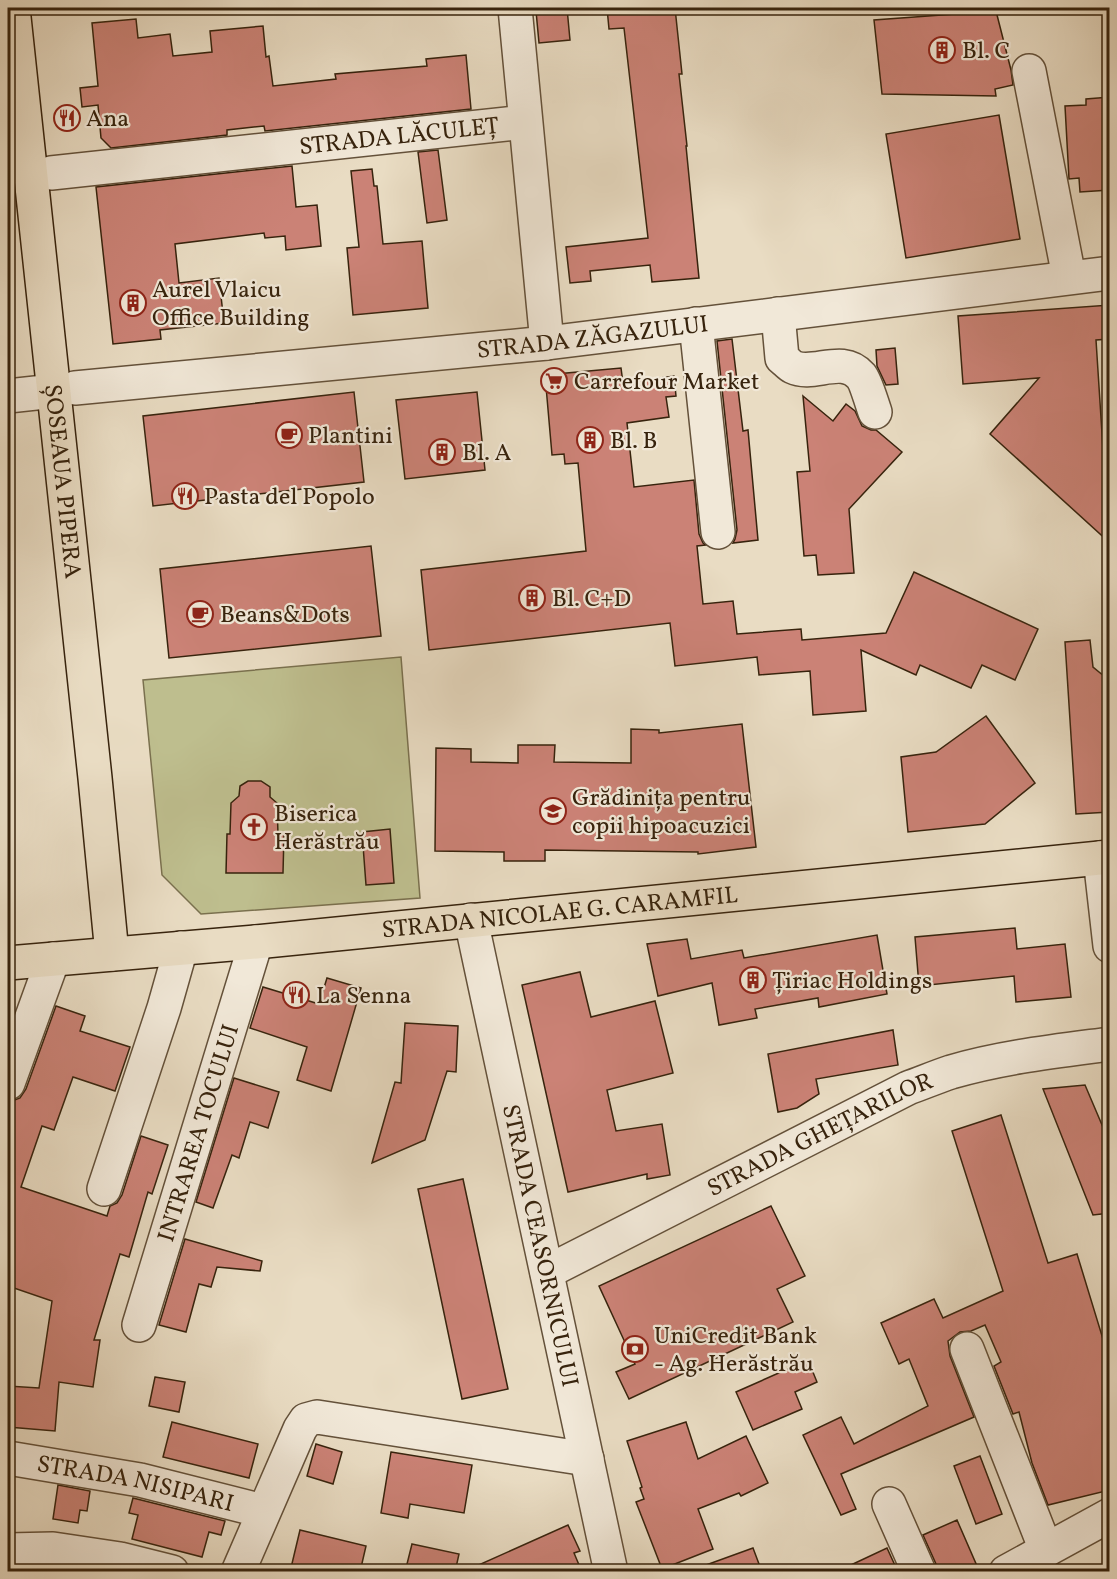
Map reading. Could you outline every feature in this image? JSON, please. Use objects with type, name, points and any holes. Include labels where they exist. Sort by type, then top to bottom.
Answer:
[{"type":"main road","name":"ȘOSEAUA PIPERA","points":[[13,8],[65,390],[122,954]]},
{"type":"main road","name":"ȘOSEAUA PIPERA","points":[[33,8],[51,173],[65,390]]},
{"type":"main road","name":"STRADA NICOLAE G. CARAMFIL","points":[[8,963],[256,942],[1105,858]]},
{"type":"street","points":[[515,8],[525,122]]},
{"type":"street","points":[[1029,71],[1069,277]]},
{"type":"street","name":"STRADA LĂCULEȚ","points":[[51,173],[525,122],[547,343]]},
{"type":"street","name":"STRADA ZĂGAZULUI","points":[[8,396],[547,343],[1110,273]]},
{"type":"street","points":[[778,314],[782,358],[791,366],[801,369],[840,366],[851,369],[862,377],[875,412]]},
{"type":"street","points":[[696,324],[718,532]]},
{"type":"street","points":[[1105,858],[1110,946]]},
{"type":"street","name":"STRADA CEASORNICULUI","points":[[471,920],[611,1572]]},
{"type":"street","name":"INTRAREA TOCULUI","points":[[139,1325],[256,942]]},
{"type":"street","points":[[104,1190],[164,1008],[181,948]]},
{"type":"street","points":[[8,1083],[53,959]]},
{"type":"street","name":"STRADA GHEȚARILOR","points":[[547,1272],[908,1088],[951,1072],[996,1062],[1110,1044]]},
{"type":"street","points":[[967,1349],[1046,1550]]},
{"type":"street","points":[[238,1572],[263,1511],[306,1420],[318,1417],[587,1459]]},
{"type":"street","name":"STRADA NISIPARI","points":[[8,1458],[140,1480],[263,1511]]},
{"type":"street","points":[[889,1504],[919,1572]]},
{"type":"street","points":[[1006,1572],[1110,1515]]},
{"type":"street","points":[[8,1550],[53,1550],[120,1559],[172,1572]]},
{"type":"green space","points":[[401,657],[420,898],[201,914],[162,875],[143,680]]},
{"type":"building","points":[[567,8],[570,40],[539,43],[536,11]]},
{"type":"building","points":[[607,8],[675,8],[682,74],[679,74],[699,278],[652,282],[650,265],[590,271],[591,281],[570,283],[566,247],[648,238],[624,28],[609,29]]},
{"type":"building","name":"Bl. C","points":[[996,11],[1013,85],[995,89],[996,96],[882,94],[874,20]]},
{"type":"building","points":[[136,19],[138,38],[170,34],[173,56],[212,52],[210,31],[263,26],[266,57],[269,56],[273,86],[336,79],[335,74],[427,66],[426,59],[466,55],[471,109],[265,131],[264,126],[227,130],[227,135],[111,148],[101,138],[98,105],[82,107],[80,88],[98,86],[92,23]]},
{"type":"building","points":[[1110,97],[1110,190],[1080,192],[1079,178],[1069,179],[1065,106],[1086,105],[1086,99]]},
{"type":"building","points":[[999,115],[1020,239],[906,258],[886,134]]},
{"type":"building","points":[[438,150],[447,220],[427,223],[418,152]]},
{"type":"building","points":[[292,166],[296,207],[317,205],[321,246],[286,250],[285,236],[265,238],[264,233],[175,244],[179,283],[219,278],[224,323],[160,330],[161,339],[113,344],[96,187]]},
{"type":"building","points":[[372,169],[374,186],[377,186],[383,244],[422,241],[428,308],[353,315],[347,248],[359,247],[351,171]]},
{"type":"building","points":[[1110,305],[1110,339],[1096,340],[1103,449],[1110,455],[1110,543],[990,434],[1039,378],[963,384],[958,316]]},
{"type":"building","points":[[732,339],[743,431],[748,430],[758,540],[733,543],[737,530],[717,341]]},
{"type":"building","points":[[895,348],[898,384],[886,385],[877,366],[876,350]]},
{"type":"building","points":[[621,368],[623,383],[674,376],[676,396],[666,397],[669,417],[627,423],[634,487],[694,480],[699,534],[706,545],[697,546],[703,604],[733,601],[737,634],[801,629],[802,640],[886,633],[914,572],[1038,629],[1015,680],[982,665],[971,688],[920,665],[916,675],[861,650],[866,711],[813,715],[810,671],[759,675],[757,657],[675,666],[670,623],[429,650],[421,570],[586,551],[578,463],[565,464],[564,454],[552,455],[545,375]]},
{"type":"building","points":[[354,392],[364,482],[153,506],[143,416]]},
{"type":"building","name":"Bl. A","points":[[477,392],[485,470],[405,479],[396,400]]},
{"type":"building","points":[[803,396],[833,421],[846,404],[855,411],[862,426],[876,430],[902,452],[849,509],[854,573],[818,575],[816,555],[804,556],[797,472],[810,471]]},
{"type":"building","points":[[371,546],[381,636],[169,658],[160,569]]},
{"type":"building","points":[[1090,640],[1093,667],[1110,681],[1110,812],[1076,814],[1065,642]]},
{"type":"building","points":[[986,716],[1035,783],[985,824],[908,832],[901,757],[936,752]]},
{"type":"building","name":"Grădinița pentru copii hipoacuzici","points":[[742,724],[756,847],[698,854],[698,852],[545,850],[545,861],[504,861],[504,852],[435,851],[436,748],[471,749],[471,762],[518,763],[518,745],[555,745],[554,762],[631,763],[631,729],[659,730],[659,733]]},
{"type":"building","name":"Biserica Herăstrău","points":[[248,781],[261,781],[270,787],[270,797],[277,803],[278,834],[284,834],[283,873],[226,873],[231,803],[239,796],[240,786]]},
{"type":"building","points":[[390,829],[394,883],[366,885],[362,832]]},
{"type":"building","points":[[1015,928],[1017,949],[1065,944],[1071,997],[1016,1002],[1014,976],[919,986],[915,937]]},
{"type":"building","points":[[877,935],[887,994],[819,1007],[818,998],[755,1009],[757,1018],[719,1025],[712,983],[658,996],[647,944],[687,939],[691,959],[742,950],[744,958]]},
{"type":"building","points":[[580,972],[591,1017],[655,1001],[673,1073],[607,1090],[616,1131],[662,1124],[670,1175],[647,1179],[647,1174],[568,1192],[522,985]]},
{"type":"building","points":[[327,978],[361,988],[331,1091],[297,1080],[307,1047],[250,1028],[263,987],[319,1004]]},
{"type":"building","points":[[56,1006],[85,1016],[80,1031],[130,1047],[115,1091],[73,1077],[54,1130],[42,1126],[21,1187],[107,1216],[110,1206],[117,1203],[122,1195],[141,1136],[168,1145],[152,1194],[148,1192],[129,1257],[120,1254],[94,1340],[100,1340],[93,1387],[59,1382],[55,1431],[8,1427],[8,1386],[39,1388],[52,1301],[8,1286],[8,1101],[20,1098],[26,1089]]},
{"type":"building","points":[[405,1023],[458,1026],[456,1072],[447,1071],[425,1140],[372,1163],[395,1082],[401,1083]]},
{"type":"building","points":[[893,1030],[898,1065],[816,1079],[819,1094],[797,1108],[778,1112],[768,1054]]},
{"type":"building","points":[[234,1078],[279,1092],[268,1128],[250,1122],[239,1158],[232,1155],[213,1208],[196,1202]]},
{"type":"building","points":[[1085,1085],[1105,1132],[1110,1169],[1110,1213],[1093,1215],[1043,1089]]},
{"type":"building","points":[[1001,1115],[1048,1263],[1077,1254],[1110,1362],[1110,1490],[1048,1505],[1032,1463],[1019,1412],[1013,1414],[994,1366],[1001,1362],[985,1325],[971,1331],[960,1332],[948,1341],[950,1356],[974,1417],[841,1474],[856,1509],[841,1515],[803,1435],[841,1417],[854,1444],[928,1406],[909,1359],[899,1364],[881,1323],[934,1299],[943,1318],[1003,1291],[952,1131]]},
{"type":"building","points":[[463,1179],[508,1389],[462,1399],[418,1189]]},
{"type":"building","points":[[771,1206],[805,1276],[777,1289],[793,1322],[629,1399],[616,1372],[635,1364],[599,1286]]},
{"type":"building","points":[[185,1239],[262,1261],[260,1271],[217,1267],[211,1287],[199,1284],[186,1332],[159,1325]]},
{"type":"building","points":[[808,1360],[817,1382],[795,1392],[802,1409],[753,1430],[736,1392]]},
{"type":"building","points":[[155,1377],[185,1382],[179,1412],[149,1406]]},
{"type":"building","points":[[172,1422],[258,1444],[249,1478],[163,1457]]},
{"type":"building","points":[[686,1422],[698,1459],[746,1436],[768,1483],[741,1496],[739,1493],[698,1509],[713,1549],[662,1569],[636,1502],[644,1499],[627,1441]]},
{"type":"building","points":[[316,1444],[342,1452],[333,1484],[307,1476]]},
{"type":"building","points":[[391,1452],[472,1465],[464,1513],[410,1504],[408,1518],[381,1513]]},
{"type":"building","points":[[980,1456],[1002,1514],[976,1524],[954,1466]]},
{"type":"building","points":[[58,1485],[90,1491],[87,1511],[80,1510],[78,1523],[53,1519]]},
{"type":"building","points":[[133,1498],[225,1521],[221,1535],[209,1532],[202,1557],[132,1539],[138,1515],[129,1513]]},
{"type":"building","points":[[957,1520],[977,1566],[965,1572],[937,1572],[936,1564],[923,1535]]},
{"type":"building","points":[[568,1525],[580,1551],[574,1553],[582,1572],[463,1572]]},
{"type":"building","points":[[300,1530],[366,1546],[360,1572],[290,1572]]},
{"type":"building","points":[[412,1544],[459,1554],[455,1572],[405,1572]]},
{"type":"building","points":[[753,1548],[762,1572],[696,1572],[695,1569]]},
{"type":"building","points":[[887,1548],[898,1572],[836,1572]]},
{"type":"place","name":"Bl. C","points":[[942,50]]},
{"type":"place","name":"Ana","points":[[67,118]]},
{"type":"place","name":"Aurel Vlaicu Office Building","points":[[133,303]]},
{"type":"place","name":"Carrefour Market","points":[[554,381]]},
{"type":"place","name":"Plantini","points":[[289,435]]},
{"type":"place","name":"Bl. B","points":[[590,440]]},
{"type":"place","name":"Bl. A","points":[[442,452]]},
{"type":"place","name":"Pasta del Popolo","points":[[185,496]]},
{"type":"place","name":"Bl. C+D","points":[[532,598]]},
{"type":"place","name":"Beans&Dots","points":[[200,614]]},
{"type":"place","name":"Grădinița pentru copii hipoacuzici","points":[[553,811]]},
{"type":"place","name":"Biserica Herăstrău","points":[[254,827]]},
{"type":"place","name":"Țiriac Holdings","points":[[753,980]]},
{"type":"place","name":"La Senna","points":[[296,995]]},
{"type":"place","name":"UniCredit Bank - Ag. Herăstrău","points":[[635,1349]]}]
